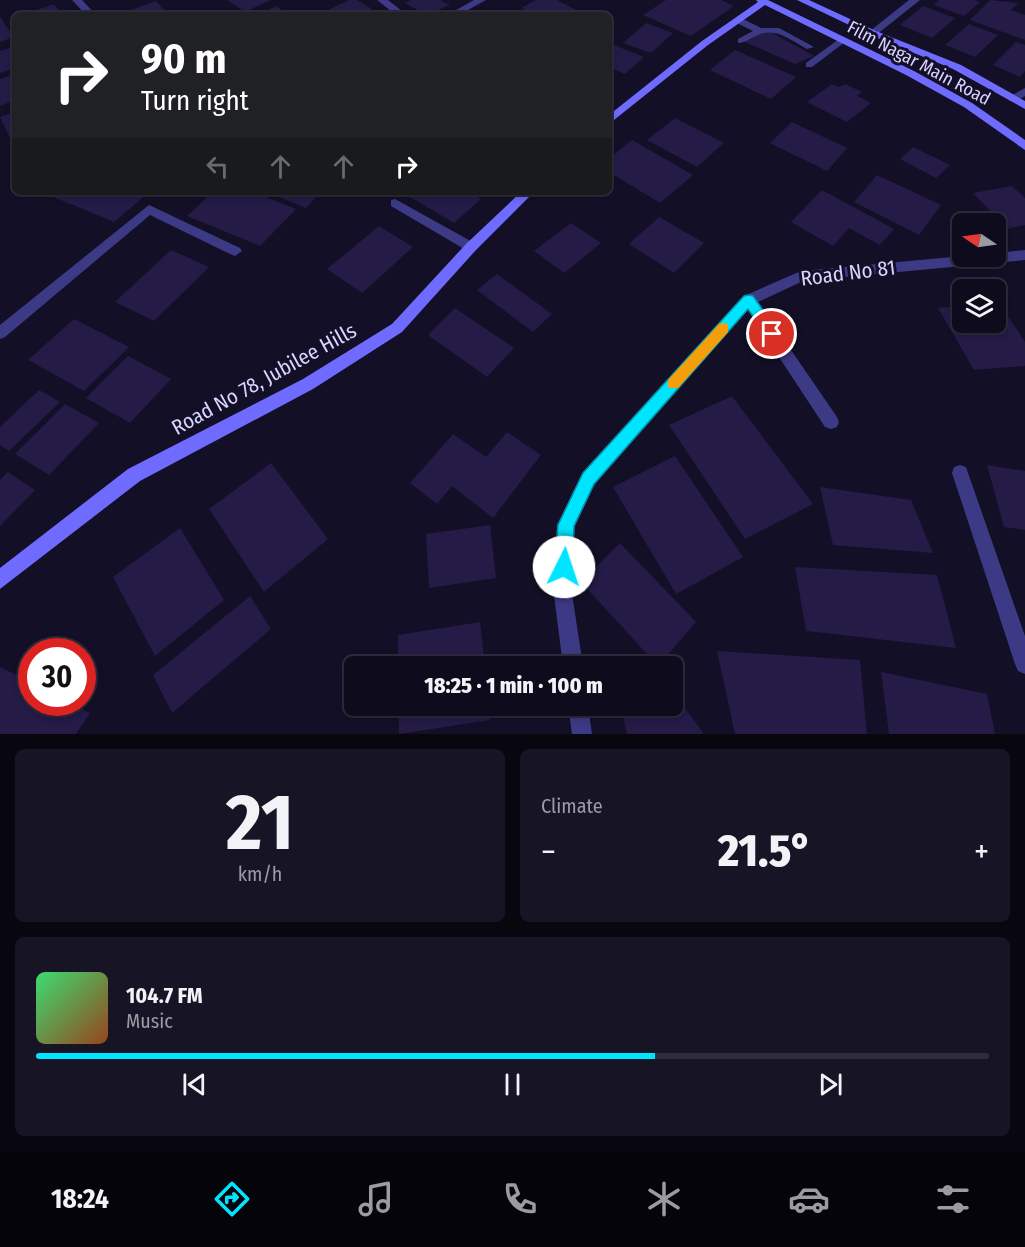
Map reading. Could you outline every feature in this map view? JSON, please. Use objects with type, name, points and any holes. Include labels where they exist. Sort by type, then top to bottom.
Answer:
[{"type":"main road","name":"Film Nagar Main Road","points":[[802,0],[873,33],[957,67],[1025,106]]},
{"type":"main road","name":"Film Nagar Main Road","points":[[762,1],[968,105],[1025,146]]},
{"type":"main road","points":[[612,118],[705,43],[762,1]]},
{"type":"main road","name":"Road No 78, Jubilee Hills","points":[[0,580],[134,474],[308,384],[398,328],[471,247],[525,195]]},
{"type":"street","points":[[77,0],[88,12]]},
{"type":"street","points":[[382,0],[398,12]]},
{"type":"street","points":[[458,12],[481,0]]},
{"type":"street","points":[[873,33],[915,0]]},
{"type":"street","points":[[1013,99],[1025,91]]},
{"type":"street","points":[[395,202],[471,247]]},
{"type":"street","points":[[0,333],[149,209],[235,251]]},
{"type":"street","name":"Road No 81","points":[[572,656],[562,587],[566,525],[589,478],[749,300],[801,276],[1025,255]]},
{"type":"street","points":[[749,300],[831,422]]},
{"type":"street","points":[[960,473],[1025,664]]},
{"type":"street","points":[[580,716],[582,734]]},
{"type":"lane","points":[[738,20],[758,30]]},
{"type":"lane","points":[[741,41],[758,30],[773,28],[810,47]]},
{"type":"lane","points":[[809,65],[842,40]]},
{"type":"building","points":[[227,0],[271,0],[245,12]]},
{"type":"building","points":[[349,0],[357,0],[372,9],[366,12],[326,11]]},
{"type":"building","points":[[411,0],[440,0],[450,5],[433,12],[421,12],[405,3]]},
{"type":"building","points":[[536,0],[557,0],[580,12],[528,12],[521,8]]},
{"type":"building","points":[[666,0],[721,0],[734,6],[691,36],[643,15]]},
{"type":"building","points":[[939,0],[980,2],[964,16],[934,5]]},
{"type":"building","points":[[990,0],[1018,3],[1011,10],[1025,15],[1025,40],[970,20]]},
{"type":"building","points":[[156,1],[166,12],[125,12]]},
{"type":"building","points":[[54,4],[61,12],[31,12]]},
{"type":"building","points":[[276,6],[285,12],[263,12]]},
{"type":"building","points":[[923,6],[955,18],[932,38],[900,25]]},
{"type":"building","points":[[0,17],[12,38],[0,42]]},
{"type":"building","points":[[646,23],[673,33],[651,53],[623,43]]},
{"type":"building","points":[[969,24],[998,35],[975,57],[945,45]]},
{"type":"building","points":[[767,30],[814,56],[795,64],[745,42]]},
{"type":"building","points":[[1016,42],[1025,45],[1025,71],[1020,77],[993,65]]},
{"type":"building","points":[[612,44],[644,57],[625,74],[612,68]]},
{"type":"building","points":[[12,47],[12,69],[0,73],[0,51]]},
{"type":"building","points":[[735,50],[796,77],[771,99],[710,70]]},
{"type":"building","points":[[12,75],[12,101],[0,106],[0,79]]},
{"type":"building","points":[[832,84],[839,87],[845,84],[862,92],[857,96],[871,103],[847,122],[807,102]]},
{"type":"building","points":[[12,113],[12,137],[10,138],[0,117]]},
{"type":"building","points":[[675,118],[724,143],[697,167],[647,140]]},
{"type":"building","points":[[792,122],[847,148],[827,171],[770,143]]},
{"type":"building","points":[[632,140],[693,175],[660,203],[612,174],[612,156]]},
{"type":"building","points":[[913,147],[950,165],[936,178],[900,159]]},
{"type":"building","points":[[877,175],[941,205],[919,235],[854,202]]},
{"type":"building","points":[[1012,186],[1025,198],[1025,225],[1007,229],[1006,213],[992,213],[973,193]]},
{"type":"building","points":[[822,190],[894,229],[880,245],[849,228],[833,246],[791,222]]},
{"type":"building","points":[[48,195],[146,195],[114,222]]},
{"type":"building","points":[[210,195],[261,195],[296,209],[260,246],[187,216]]},
{"type":"building","points":[[274,195],[318,195],[306,208]]},
{"type":"building","points":[[412,195],[474,195],[481,199],[454,223],[410,197]]},
{"type":"building","points":[[659,217],[704,243],[674,273],[629,244]]},
{"type":"building","points":[[571,223],[601,243],[564,273],[534,251]]},
{"type":"building","points":[[379,226],[413,247],[362,293],[327,269]]},
{"type":"building","points":[[171,250],[209,267],[154,321],[115,302]]},
{"type":"building","points":[[497,274],[552,314],[533,332],[477,290]]},
{"type":"building","points":[[952,307],[952,332],[938,308]]},
{"type":"building","points":[[455,308],[514,348],[487,377],[428,335]]},
{"type":"building","points":[[1006,313],[1025,342],[1025,366],[974,370],[953,333],[1006,333]]},
{"type":"building","points":[[74,319],[129,347],[84,391],[28,360]]},
{"type":"building","points":[[128,356],[171,379],[130,423],[86,398]]},
{"type":"building","points":[[39,390],[60,402],[9,451],[0,445],[0,427]]},
{"type":"building","points":[[732,396],[813,504],[745,539],[669,425]]},
{"type":"building","points":[[65,404],[99,423],[49,475],[15,454]]},
{"type":"building","points":[[507,432],[541,455],[493,518],[452,486],[437,504],[410,483],[453,434],[486,457]]},
{"type":"building","points":[[675,456],[743,557],[676,594],[613,487]]},
{"type":"building","points":[[271,463],[328,539],[264,592],[209,509]]},
{"type":"building","points":[[987,465],[1025,471],[1025,530],[1004,527]]},
{"type":"building","points":[[8,472],[35,490],[0,526],[0,480]]},
{"type":"building","points":[[820,487],[911,500],[933,553],[833,545]]},
{"type":"building","points":[[490,525],[496,578],[429,588],[426,534]]},
{"type":"building","points":[[180,528],[224,600],[155,656],[113,577]]},
{"type":"building","points":[[620,543],[696,622],[667,656],[649,656],[581,582]]},
{"type":"building","points":[[795,567],[937,575],[956,648],[806,631]]},
{"type":"building","points":[[250,596],[271,629],[172,713],[153,675]]},
{"type":"building","points":[[480,622],[484,656],[398,656],[398,635]]},
{"type":"building","points":[[717,651],[860,660],[867,734],[735,734]]},
{"type":"building","points":[[0,667],[18,676],[18,716],[88,716],[76,734],[0,734]]},
{"type":"building","points":[[881,672],[987,694],[995,734],[889,734]]},
{"type":"building","points":[[683,705],[704,734],[627,734],[623,716],[683,716]]},
{"type":"building","points":[[399,716],[489,716],[490,720],[399,734]]},
{"type":"slow traffic","points":[[673,384],[723,328]]},
{"type":"route","points":[[564,567],[566,525],[589,478],[749,300],[772,334]]}]
